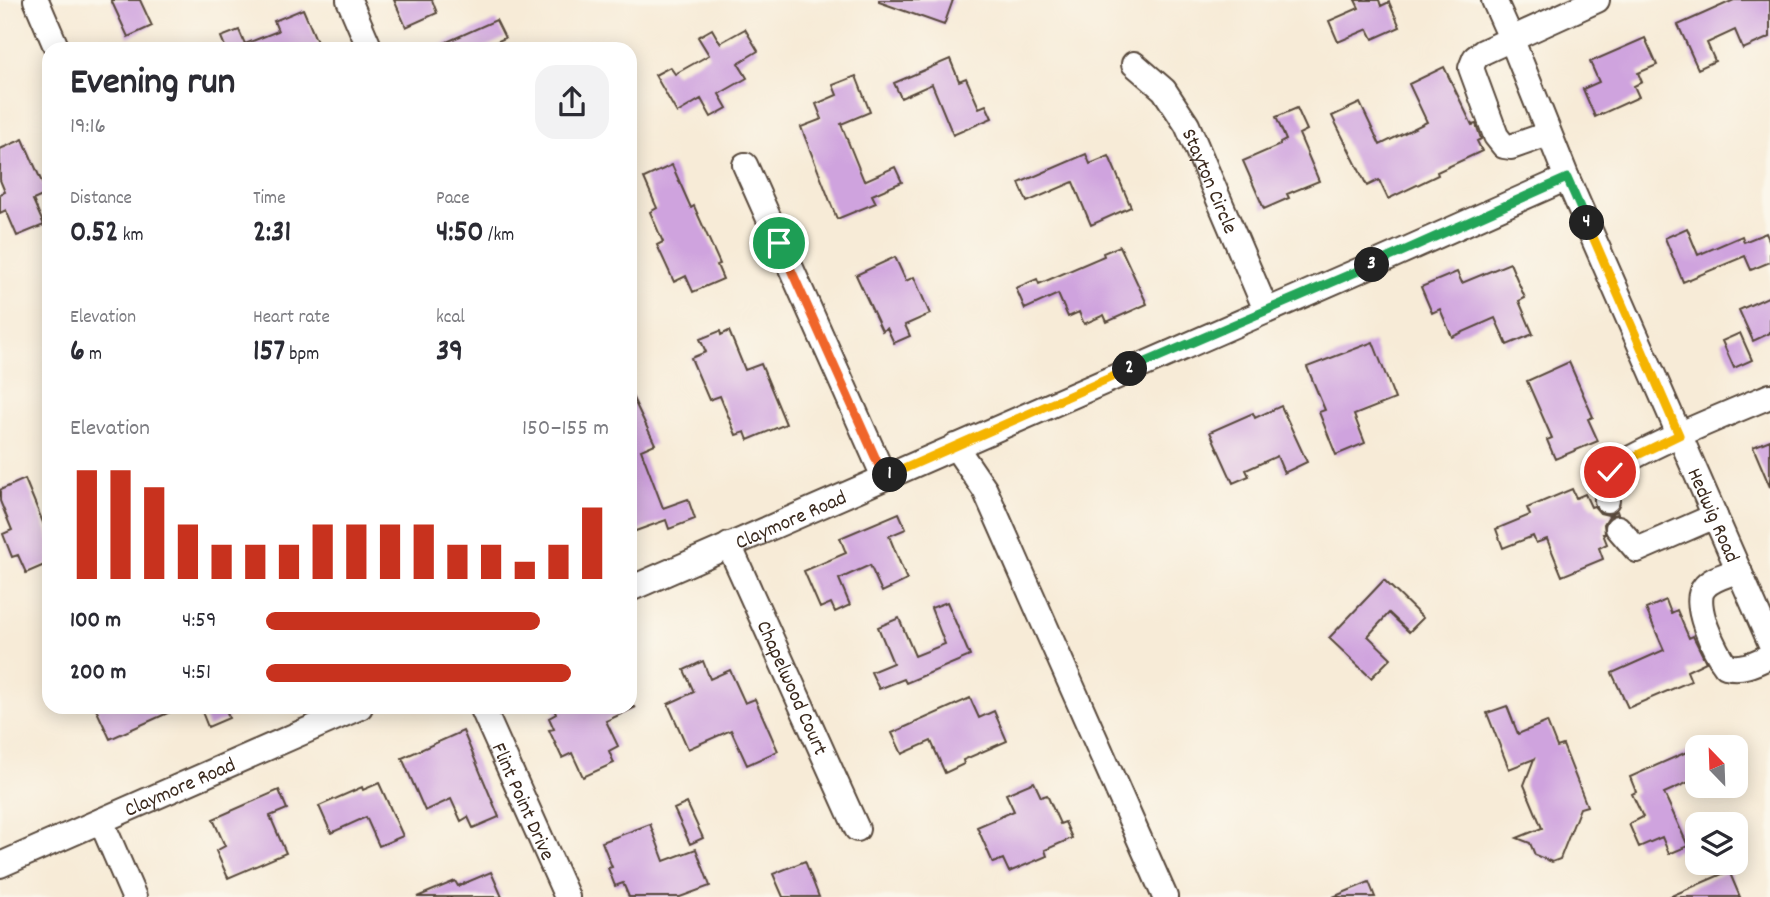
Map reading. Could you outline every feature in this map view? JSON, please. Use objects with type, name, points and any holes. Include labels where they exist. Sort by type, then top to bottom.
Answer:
[{"type":"street","points":[[36,0],[54,42]]},
{"type":"street","points":[[349,0],[367,42]]},
{"type":"street","name":"Hedwig Road","points":[[1494,0],[1548,134],[1770,642]]},
{"type":"street","points":[[1548,134],[1511,147],[1504,146],[1496,136],[1471,68],[1475,58],[1483,51],[1597,0]]},
{"type":"street","name":"Stayton Circle","points":[[1134,64],[1164,90],[1187,124],[1266,310]]},
{"type":"street","points":[[745,165],[884,477]]},
{"type":"street","name":"Claymore Road","points":[[637,586],[1567,178]]},
{"type":"street","points":[[1607,500],[1606,484],[1610,472],[1621,463],[1770,396]]},
{"type":"street","points":[[955,446],[985,490],[1165,897]]},
{"type":"street","points":[[1618,528],[1637,550],[1715,516]]},
{"type":"street","name":"Chapelwood Court","points":[[729,545],[857,829]]},
{"type":"street","points":[[1739,570],[1705,586],[1700,594],[1699,606],[1716,650],[1726,666],[1746,667],[1770,656]]},
{"type":"street","name":"Claymore Road","points":[[0,865],[338,714]]},
{"type":"street","name":"Flint Point Drive","points":[[485,714],[567,897]]},
{"type":"street","points":[[101,821],[134,897]]},
{"type":"building","points":[[111,0],[140,0],[152,26],[128,37]]},
{"type":"building","points":[[394,0],[432,0],[437,13],[406,27]]},
{"type":"building","points":[[879,0],[953,0],[944,25]]},
{"type":"building","points":[[1355,0],[1379,0],[1381,6],[1389,2],[1400,27],[1373,39],[1368,29],[1338,42],[1329,21],[1359,8]]},
{"type":"building","points":[[1734,0],[1770,0],[1770,37],[1743,49],[1735,30],[1707,43],[1715,61],[1698,69],[1678,25]]},
{"type":"building","points":[[303,9],[317,42],[250,42],[278,31],[274,21]]},
{"type":"building","points":[[496,20],[505,38],[496,42],[447,42]]},
{"type":"building","points":[[712,29],[720,43],[745,29],[758,51],[738,63],[747,78],[719,94],[727,108],[711,117],[701,99],[677,113],[655,75],[670,67],[675,74],[709,55],[698,37]]},
{"type":"building","points":[[239,30],[244,42],[223,42],[221,37]]},
{"type":"building","points":[[1645,38],[1657,65],[1638,73],[1642,82],[1634,86],[1639,97],[1595,117],[1583,89],[1599,82],[1590,62]]},
{"type":"building","points":[[950,59],[959,81],[966,78],[979,108],[986,105],[992,118],[953,135],[932,84],[901,98],[894,83]]},
{"type":"building","points":[[1444,67],[1472,125],[1476,124],[1481,139],[1477,141],[1482,151],[1388,199],[1379,180],[1367,186],[1332,116],[1360,103],[1380,145],[1427,122],[1409,84]]},
{"type":"building","points":[[856,76],[870,112],[841,124],[864,181],[895,167],[902,182],[872,195],[876,203],[837,219],[801,127],[822,119],[816,104],[837,95],[833,85]]},
{"type":"building","points":[[1297,108],[1307,130],[1299,134],[1319,181],[1287,194],[1289,198],[1264,209],[1243,161],[1286,140],[1276,117]]},
{"type":"building","points":[[23,139],[42,183],[42,196],[33,200],[42,226],[17,236],[6,210],[0,213],[0,194],[5,192],[0,180],[0,149]]},
{"type":"building","points":[[1086,154],[1090,164],[1109,156],[1131,207],[1091,225],[1073,182],[1027,202],[1019,183]]},
{"type":"building","points":[[672,165],[720,264],[717,265],[723,279],[693,292],[686,276],[674,282],[657,245],[663,242],[650,212],[657,208],[644,178]]},
{"type":"building","points":[[1687,228],[1698,255],[1742,236],[1744,242],[1766,233],[1770,242],[1770,262],[1751,270],[1745,256],[1683,282],[1665,238]]},
{"type":"building","points":[[1120,246],[1147,304],[1107,322],[1104,315],[1084,324],[1079,312],[1068,317],[1058,294],[1025,309],[1016,288],[1037,279],[1039,284],[1104,256],[1103,253]]},
{"type":"building","points":[[895,257],[906,281],[914,277],[930,314],[905,325],[910,336],[894,343],[887,328],[882,331],[856,275]]},
{"type":"building","points":[[1510,263],[1525,298],[1519,301],[1533,334],[1507,345],[1495,318],[1452,337],[1440,309],[1432,313],[1421,287],[1457,272],[1462,283]]},
{"type":"building","points":[[1770,296],[1770,333],[1753,341],[1739,310]]},
{"type":"building","points":[[720,331],[721,335],[729,331],[745,370],[761,364],[786,424],[748,440],[745,432],[736,435],[720,396],[709,400],[691,358],[706,352],[700,339]]},
{"type":"building","points":[[1740,333],[1752,360],[1734,368],[1722,341]]},
{"type":"building","points":[[1373,342],[1395,399],[1354,415],[1365,443],[1336,455],[1319,412],[1325,410],[1307,367]]},
{"type":"building","points":[[1569,362],[1593,417],[1588,419],[1598,441],[1555,459],[1547,440],[1552,438],[1527,381]]},
{"type":"building","points":[[1281,406],[1307,462],[1284,473],[1277,456],[1246,470],[1249,476],[1233,483],[1210,432],[1253,413],[1255,418]]},
{"type":"building","points":[[637,407],[655,444],[641,450],[663,508],[688,499],[695,519],[669,529],[666,520],[637,530]]},
{"type":"building","points":[[1770,440],[1770,487],[1753,447]]},
{"type":"building","points":[[25,479],[42,520],[42,566],[26,573],[18,555],[12,557],[3,534],[12,530],[0,501],[0,490]]},
{"type":"building","points":[[1572,489],[1576,498],[1585,494],[1591,507],[1594,506],[1600,513],[1608,515],[1617,511],[1618,514],[1609,516],[1604,524],[1603,534],[1607,544],[1599,548],[1603,559],[1562,576],[1547,539],[1536,543],[1533,536],[1503,548],[1496,529],[1530,515],[1527,508]]},
{"type":"building","points":[[899,513],[906,529],[889,536],[907,580],[882,592],[870,565],[839,579],[850,605],[835,612],[831,603],[820,608],[804,571],[846,553],[840,538]]},
{"type":"building","points":[[1384,580],[1423,618],[1409,632],[1389,613],[1368,636],[1391,658],[1371,678],[1329,638]]},
{"type":"building","points":[[1666,600],[1671,613],[1677,610],[1689,638],[1693,636],[1706,662],[1687,671],[1691,681],[1628,708],[1612,673],[1664,650],[1646,609]]},
{"type":"building","points":[[947,602],[970,656],[906,683],[904,679],[879,689],[871,672],[893,663],[878,627],[899,618],[915,656],[945,644],[931,608]]},
{"type":"building","points":[[703,661],[710,679],[730,670],[745,703],[755,699],[778,751],[747,765],[731,730],[688,749],[668,704],[694,692],[684,670]]},
{"type":"building","points":[[970,698],[979,718],[994,711],[1007,741],[963,760],[964,764],[945,773],[931,741],[902,754],[892,733]]},
{"type":"building","points":[[1507,706],[1518,734],[1547,722],[1557,747],[1563,745],[1587,806],[1580,808],[1560,859],[1552,862],[1535,855],[1530,843],[1517,838],[1542,828],[1524,785],[1534,759],[1509,769],[1487,713]]},
{"type":"building","points":[[98,714],[165,714],[110,739]]},
{"type":"building","points":[[203,714],[228,714],[229,718],[208,727]]},
{"type":"building","points":[[556,714],[621,714],[606,721],[618,746],[609,751],[614,763],[583,777],[572,753],[562,758],[549,730],[554,729],[549,718]]},
{"type":"building","points":[[463,731],[499,817],[473,828],[468,817],[461,821],[451,799],[425,811],[402,758]]},
{"type":"building","points":[[1685,753],[1685,784],[1664,793],[1685,839],[1685,847],[1669,854],[1662,837],[1639,847],[1629,824],[1643,817],[1632,794],[1636,792],[1630,777]]},
{"type":"building","points":[[1034,782],[1041,797],[1047,795],[1060,824],[1065,822],[1072,838],[1045,850],[1047,856],[1009,872],[1003,859],[993,863],[977,827],[1014,811],[1006,794]]},
{"type":"building","points":[[379,783],[403,836],[379,846],[366,817],[331,833],[319,806],[362,787],[363,790]]},
{"type":"building","points":[[279,790],[287,809],[270,816],[286,853],[228,878],[216,851],[225,846],[213,819]]},
{"type":"building","points":[[687,803],[703,838],[690,844],[674,809]]},
{"type":"building","points":[[650,824],[664,861],[696,849],[710,886],[680,897],[629,897],[623,883],[615,886],[608,868],[612,867],[602,842]]},
{"type":"building","points":[[805,861],[819,897],[783,897],[773,874]]},
{"type":"building","points":[[491,872],[502,897],[417,897],[455,881],[458,886]]},
{"type":"building","points":[[1720,875],[1731,875],[1740,897],[1669,897]]},
{"type":"building","points":[[1369,882],[1375,897],[1333,897]]},
{"type":"route","points":[[779,243],[884,477],[1567,178],[1679,435],[1621,463],[1610,472]]}]
